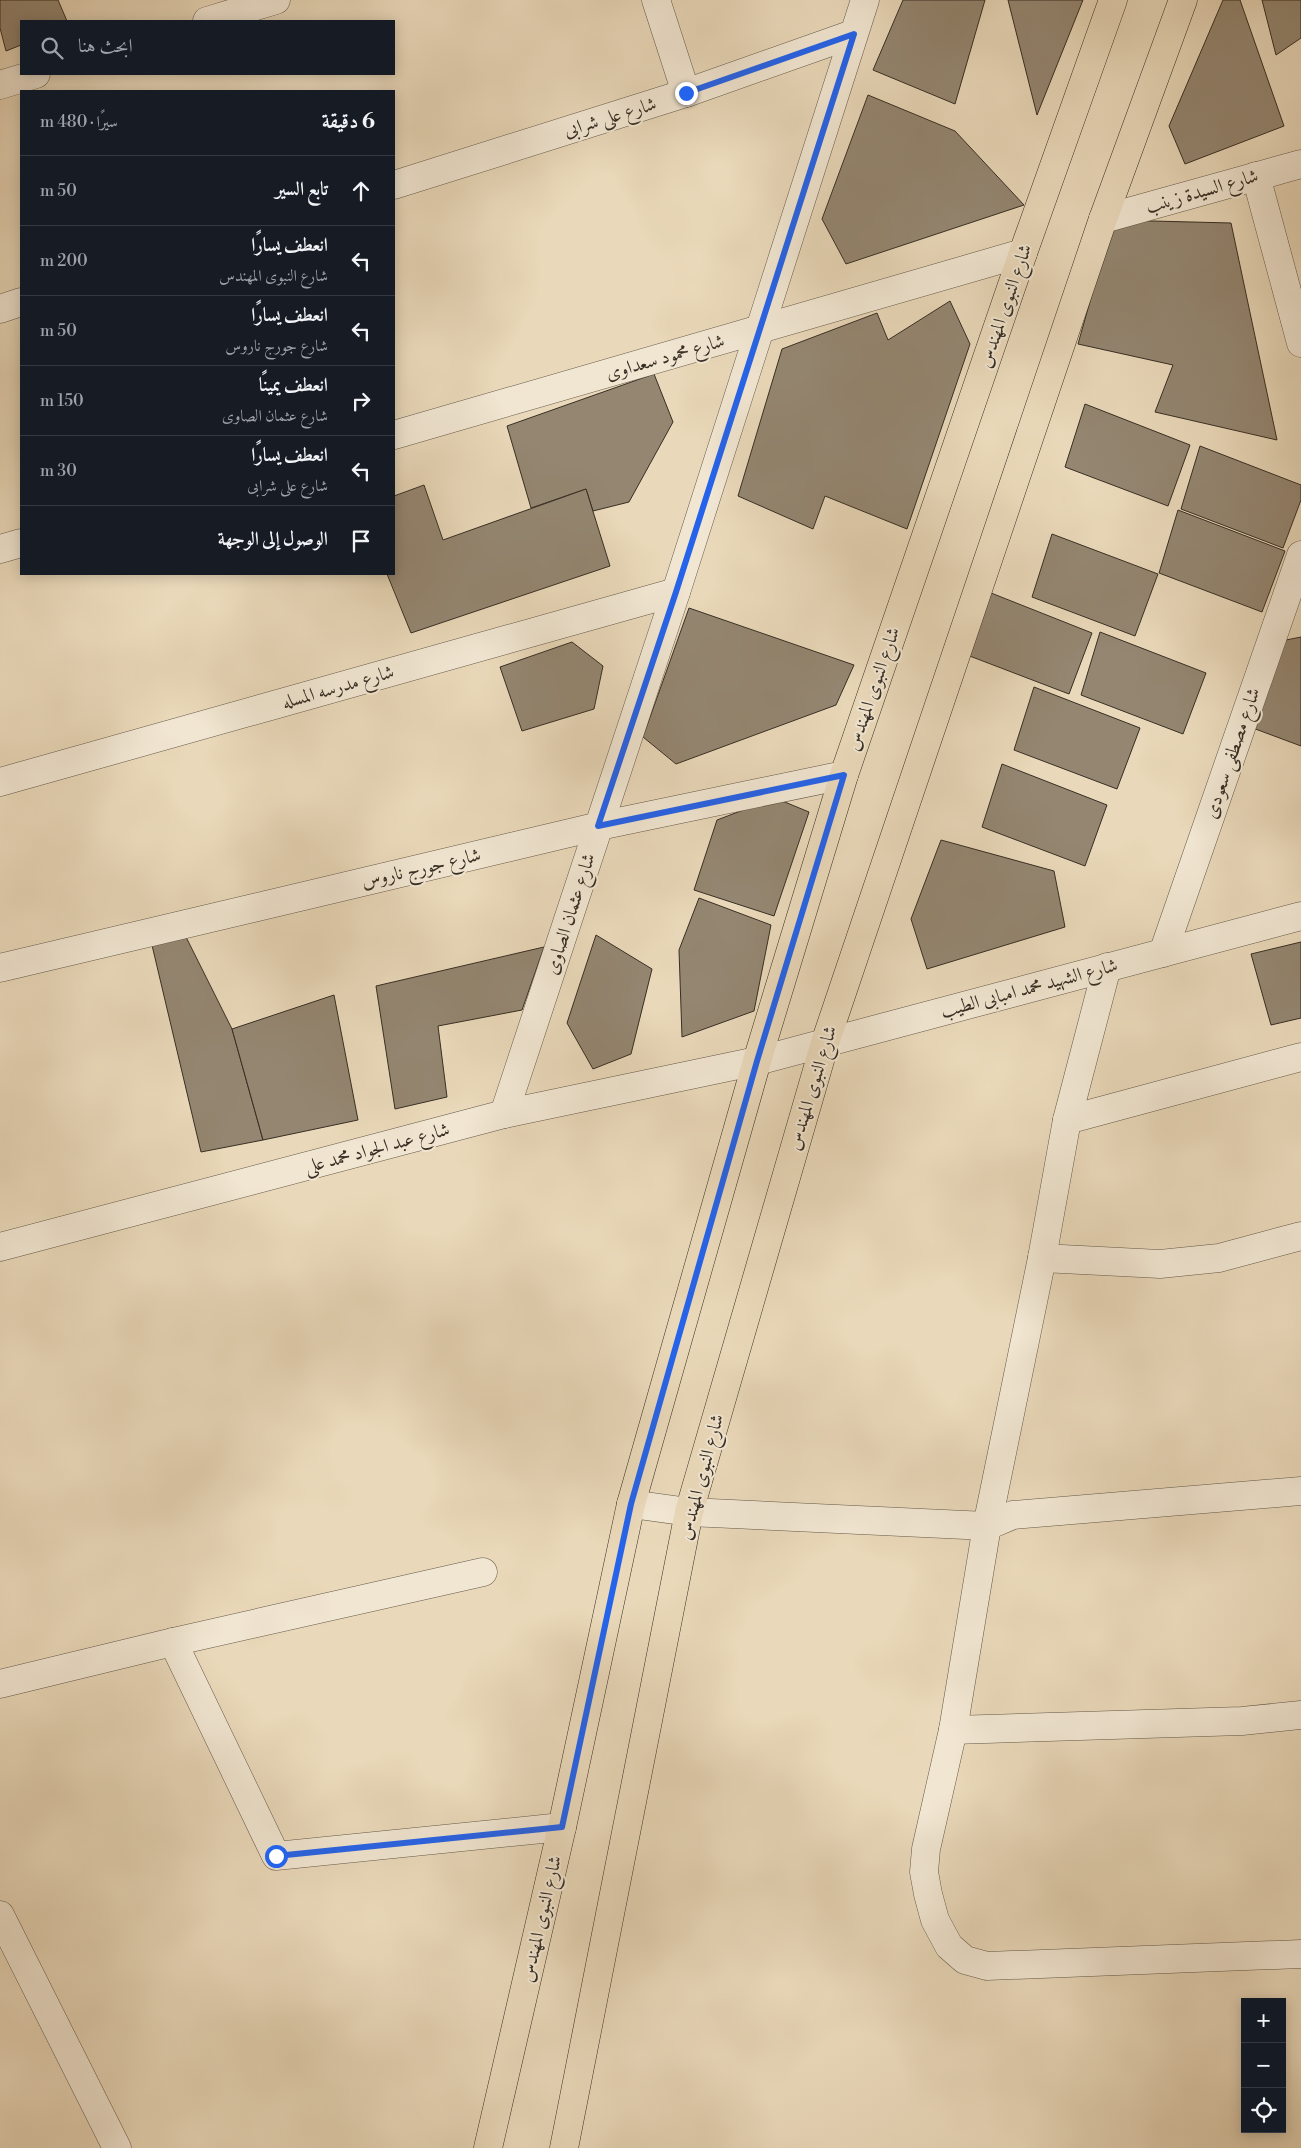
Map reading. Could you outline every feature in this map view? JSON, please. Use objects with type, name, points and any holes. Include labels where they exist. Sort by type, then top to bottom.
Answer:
[{"type":"main road","name":"شارع النبوى المهندس","points":[[488,2148],[562,1827],[631,1504],[757,1061],[844,775],[1023,253],[1114,0]]},
{"type":"main road","name":"شارع النبوى المهندس","points":[[564,2148],[689,1512],[825,1043],[1103,219],[1183,0]]},
{"type":"street","points":[[210,20],[276,0]]},
{"type":"street","points":[[656,0],[686,93]]},
{"type":"street","name":"شارع عثمان الصاوى","points":[[504,1114],[676,592],[865,0]]},
{"type":"street","name":"شارع على شرابى","points":[[395,185],[686,93],[854,34]]},
{"type":"street","points":[[0,85],[33,75]]},
{"type":"street","name":"شارع السيدة زينب","points":[[1103,219],[1301,164]]},
{"type":"street","points":[[1256,176],[1301,343]]},
{"type":"street","name":"شارع محمود سعداوى","points":[[395,435],[1023,253]]},
{"type":"street","points":[[0,309],[20,302]]},
{"type":"street","points":[[0,549],[20,543]]},
{"type":"street","name":"شارع مصطفى سعودى","points":[[1163,952],[1289,616],[1301,554]]},
{"type":"street","name":"شارع مدرسه المسله","points":[[0,782],[676,592]]},
{"type":"street","name":"شارع جورج ناروس","points":[[0,968],[598,826],[844,775]]},
{"type":"street","name":"شارع الشهيد محمد امبابى الطيب","points":[[757,1061],[1301,916]]},
{"type":"street","points":[[1107,968],[1067,1120],[1042,1258],[987,1526],[953,1730],[926,1849],[924,1872],[935,1920],[949,1946],[965,1960],[988,1966],[1301,1954]]},
{"type":"street","points":[[1067,1120],[1301,1058]]},
{"type":"street","name":"شارع عبد الجواد محمد على","points":[[0,1247],[504,1114],[757,1061]]},
{"type":"street","points":[[1042,1258],[1160,1264],[1220,1258],[1301,1236]]},
{"type":"street","points":[[631,1504],[689,1512],[987,1526],[1013,1515],[1301,1491]]},
{"type":"street","points":[[0,1684],[173,1642],[483,1572]]},
{"type":"street","points":[[173,1642],[276,1856],[562,1827]]},
{"type":"street","points":[[953,1730],[1242,1721],[1301,1715]]},
{"type":"street","points":[[0,1916],[117,2148]]},
{"type":"building","points":[[0,0],[58,0],[67,20],[20,20],[20,45],[6,51],[0,28]]},
{"type":"building","points":[[903,0],[985,0],[955,104],[873,70]]},
{"type":"building","points":[[1008,0],[1083,0],[1037,115]]},
{"type":"building","points":[[1223,0],[1240,0],[1284,126],[1185,164],[1169,126]]},
{"type":"building","points":[[1262,0],[1301,0],[1301,38],[1276,55]]},
{"type":"building","points":[[868,95],[955,131],[1024,205],[846,264],[822,219]]},
{"type":"building","points":[[1113,220],[1231,223],[1277,440],[1155,412],[1173,365],[1078,344]]},
{"type":"building","points":[[950,301],[970,344],[907,529],[825,496],[813,529],[738,496],[782,349],[877,313],[888,340]]},
{"type":"building","points":[[654,374],[673,422],[629,502],[593,511],[586,489],[531,508],[507,426]]},
{"type":"building","points":[[1085,404],[1190,445],[1168,506],[1065,467]]},
{"type":"building","points":[[1200,446],[1301,485],[1301,500],[1283,548],[1181,509]]},
{"type":"building","points":[[424,485],[443,540],[586,489],[610,566],[411,633],[387,575],[395,575],[395,496]]},
{"type":"building","points":[[1178,510],[1285,551],[1262,612],[1159,573]]},
{"type":"building","points":[[1052,534],[1158,574],[1135,636],[1032,597]]},
{"type":"building","points":[[986,591],[1092,633],[1069,694],[967,655]]},
{"type":"building","points":[[689,608],[854,665],[836,705],[676,764],[643,737]]},
{"type":"building","points":[[1100,632],[1206,673],[1183,734],[1081,695]]},
{"type":"building","points":[[1301,637],[1301,746],[1250,727],[1286,640]]},
{"type":"building","points":[[572,642],[603,666],[594,709],[522,731],[500,667]]},
{"type":"building","points":[[1034,687],[1140,728],[1117,789],[1014,750]]},
{"type":"building","points":[[1002,764],[1107,805],[1085,866],[982,827]]},
{"type":"building","points":[[775,798],[809,812],[774,916],[694,890],[717,820]]},
{"type":"building","points":[[941,840],[1054,871],[1065,927],[927,969],[911,919]]},
{"type":"building","points":[[699,898],[771,925],[754,1011],[682,1037],[679,950]]},
{"type":"building","points":[[596,935],[652,969],[631,1054],[593,1069],[567,1023]]},
{"type":"building","points":[[186,937],[232,1029],[263,1140],[201,1152],[151,941]]},
{"type":"building","points":[[1301,942],[1301,1018],[1271,1025],[1251,954]]},
{"type":"building","points":[[544,947],[522,1010],[438,1026],[447,1097],[395,1109],[376,986]]},
{"type":"building","points":[[334,995],[358,1120],[263,1140],[232,1029]]},
{"type":"route","points":[[276,1856],[562,1827],[631,1504],[757,1061],[844,775],[598,826],[676,592],[854,34],[686,93]]}]
